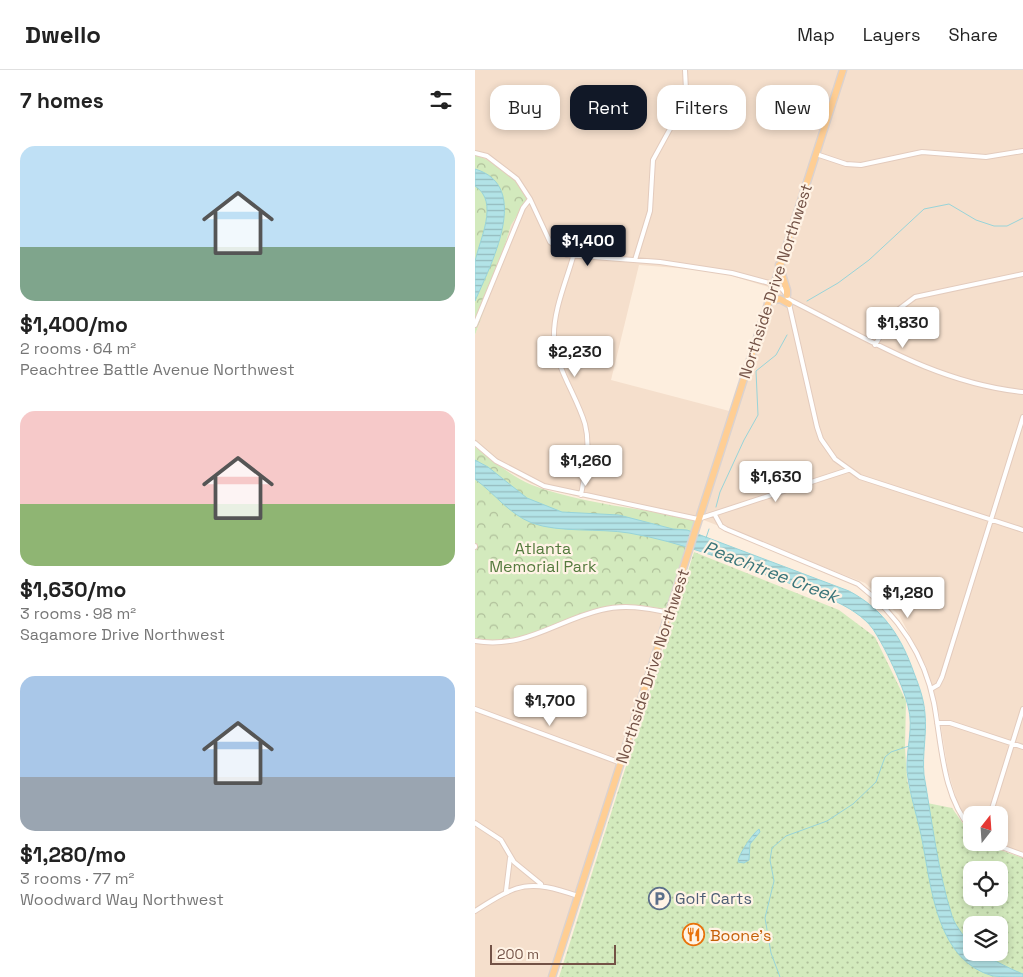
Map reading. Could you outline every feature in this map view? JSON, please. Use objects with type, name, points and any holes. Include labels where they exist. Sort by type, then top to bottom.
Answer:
[{"type":"main road","name":"Northside Drive Northwest","points":[[552,977],[843,70]]},
{"type":"main road","points":[[768,301],[787,299],[787,290],[779,265]]},
{"type":"street","points":[[635,260],[650,211],[653,160],[682,107],[686,90],[685,70]]},
{"type":"street","points":[[816,154],[846,164],[861,166],[923,152],[986,157],[1023,151]]},
{"type":"street","points":[[475,153],[487,156],[515,177],[530,199],[550,242],[560,251],[573,256],[635,260],[732,273],[782,288],[787,299],[817,427],[827,449],[848,470],[860,477],[1023,530]]},
{"type":"street","points":[[475,325],[523,208],[530,199]]},
{"type":"street","points":[[573,256],[556,313],[554,337],[559,363],[587,432],[587,453],[581,495]]},
{"type":"street","points":[[875,345],[895,312],[915,297],[1023,274]]},
{"type":"street","points":[[787,299],[875,345],[944,376],[979,385],[1023,392]]},
{"type":"street","points":[[1016,392],[1023,398]]},
{"type":"street","points":[[931,689],[942,678],[1023,417]]},
{"type":"street","points":[[475,443],[488,456],[520,475],[544,486],[699,519],[848,470]]},
{"type":"street","points":[[715,515],[721,526],[726,529],[849,579],[871,594],[887,609],[905,632],[920,659],[931,689],[947,781],[958,810],[963,817]]},
{"type":"street","points":[[475,641],[503,643],[520,640],[589,613],[610,608],[637,607],[670,613]]},
{"type":"street","points":[[475,709],[621,763]]},
{"type":"street","points":[[993,806],[1023,709]]},
{"type":"street","points":[[937,723],[950,723],[1023,747]]},
{"type":"street","points":[[475,824],[501,840],[511,858],[543,886]]},
{"type":"street","points":[[1008,849],[1023,854]]},
{"type":"street","points":[[506,890],[511,858]]},
{"type":"street","points":[[475,911],[506,890],[524,885],[543,886],[578,896]]},
{"type":"shaded area","points":[[475,70],[1023,70],[1023,852],[1008,847],[1008,806],[963,806],[963,812],[958,804],[948,771],[939,714],[926,666],[899,615],[865,583],[701,519],[579,497],[532,484],[504,469],[475,447],[475,335],[490,294],[511,225],[528,199],[475,154]],"holes":[[[639,265],[716,271],[775,289],[733,412],[611,380]]]},
{"type":"shaded area","points":[[636,605],[666,609],[553,977],[475,977],[475,642],[606,607]]},
{"type":"green space","points":[[475,154],[515,174],[528,199],[511,225],[490,294],[475,335]]},
{"type":"green space","name":"Atlanta Memorial Park","points":[[475,447],[517,477],[551,492],[593,502],[701,519],[687,544],[666,609],[635,605],[613,606],[519,639],[501,643],[486,644],[475,642]]},
{"type":"green space","points":[[694,552],[839,610],[875,637],[906,701],[905,747],[907,780],[912,800],[952,808],[963,824],[963,851],[1003,851],[1023,858],[1023,977],[559,977]]},
{"type":"water","points":[[475,169],[492,178],[502,192],[504,209],[497,248],[475,301],[475,262],[486,222],[487,211],[482,193],[475,186]]},
{"type":"water","name":"Peachtree Creek","points":[[475,460],[488,467],[527,498],[562,512],[619,515],[673,529],[687,530],[849,591],[872,606],[889,625],[903,647],[922,698],[925,722],[924,775],[947,899],[954,921],[963,935],[963,958],[949,940],[941,922],[930,883],[908,779],[907,762],[910,714],[908,706],[888,656],[873,629],[865,620],[843,605],[817,593],[687,547],[629,533],[554,528],[532,523],[509,509],[475,479]]},
{"type":"water","points":[[759,829],[760,832],[750,844],[749,860],[744,863],[738,862],[746,844]]},
{"type":"water","points":[[966,961],[995,961],[1023,974],[1023,977],[993,976],[975,968]]},
{"type":"waterway","points":[[807,301],[838,283],[869,260],[924,209],[949,204],[976,220],[994,226],[1007,226],[1023,218]]},
{"type":"waterway","points":[[716,507],[720,492],[758,415],[756,371],[776,355],[787,335]]},
{"type":"waterway","name":"Peachtree Creek","points":[[706,538],[709,529]]},
{"type":"waterway","points":[[780,977],[771,953],[765,918],[774,881],[770,860],[772,848],[786,836],[827,821],[853,804],[876,782],[885,757],[891,752],[909,746]]},
{"type":"place","name":"Golf Carts","points":[[659,898]]},
{"type":"place","name":"Boone's","points":[[694,935]]}]
